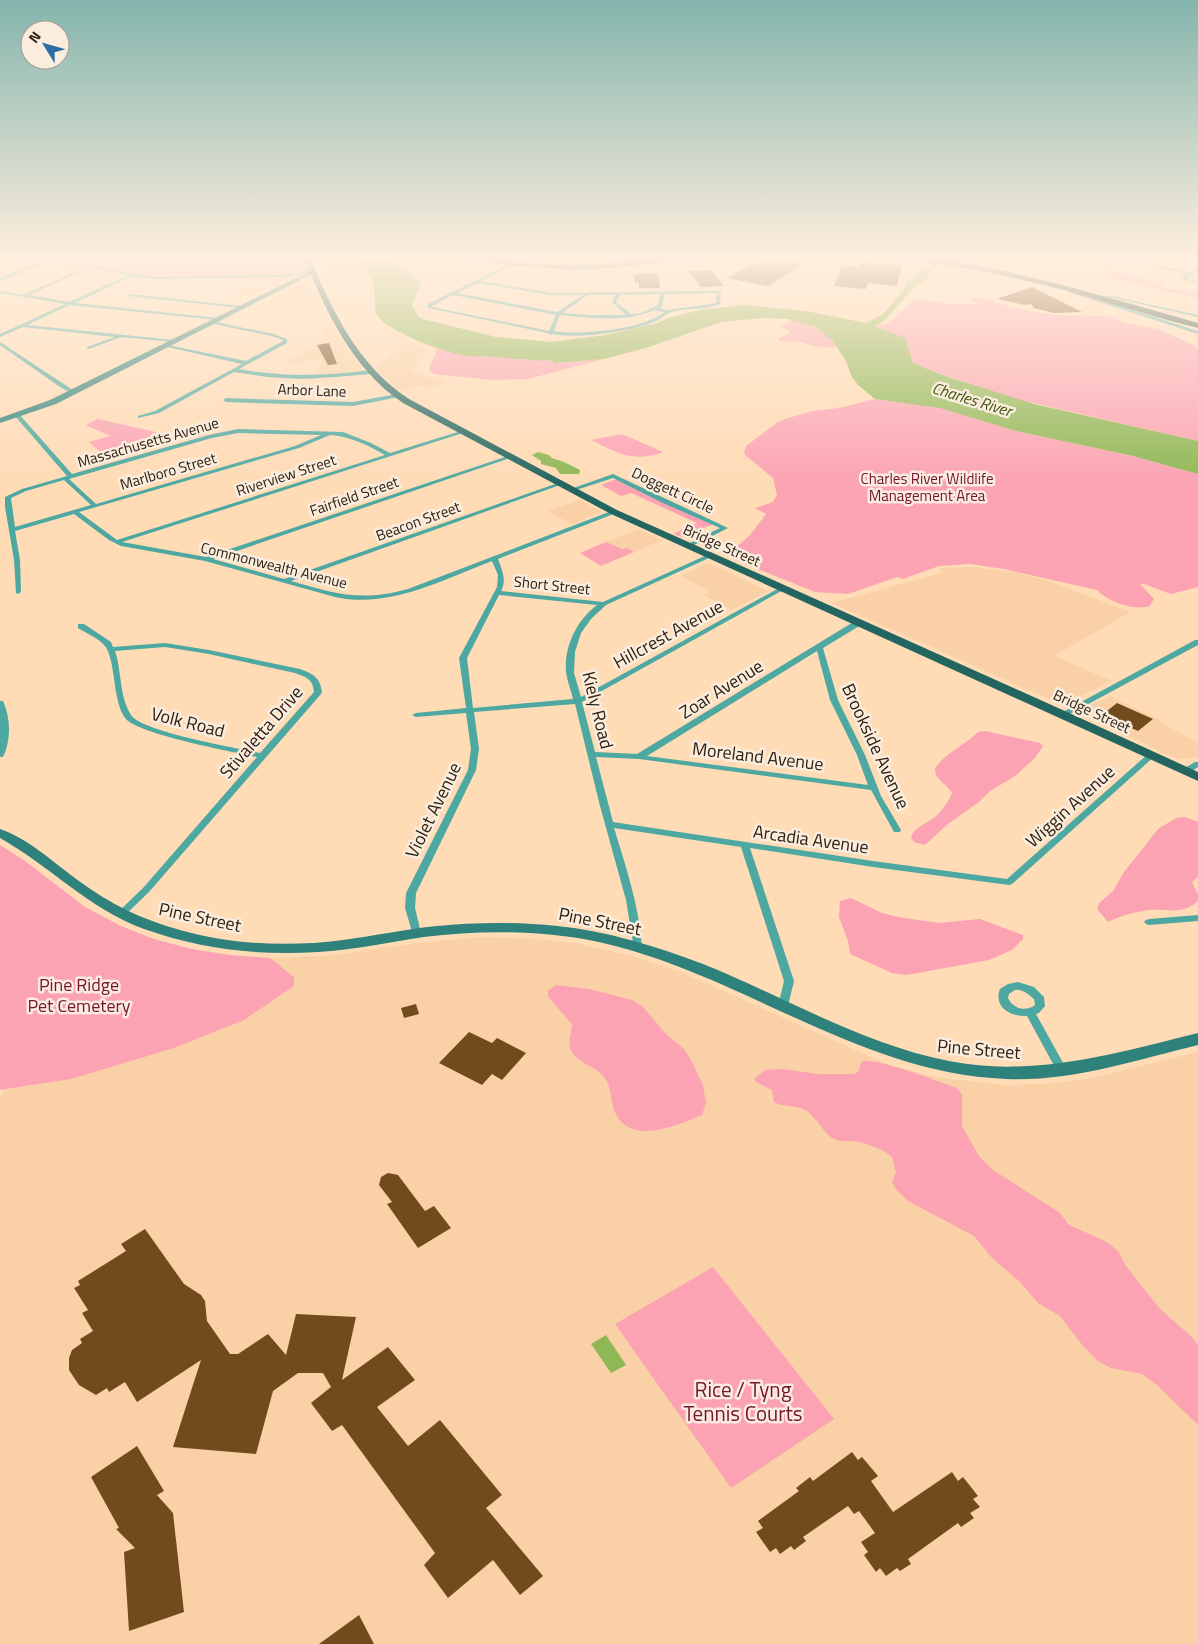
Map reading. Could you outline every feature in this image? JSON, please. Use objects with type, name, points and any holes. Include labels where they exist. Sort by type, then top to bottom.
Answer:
[{"type":"main road","name":"Bridge Street","points":[[343,332],[352,349],[371,372],[397,396],[571,490],[709,556],[1063,714],[1198,777]]},
{"type":"street","points":[[80,332],[174,341]]},
{"type":"street","points":[[0,421],[48,404],[192,332]]},
{"type":"street","points":[[140,418],[157,412],[285,342],[285,339],[260,332]]},
{"type":"street","points":[[539,332],[550,334],[583,334],[598,332]]},
{"type":"street","points":[[89,348],[122,336]]},
{"type":"street","points":[[0,343],[73,392]]},
{"type":"street","points":[[165,345],[246,363]]},
{"type":"street","points":[[233,370],[272,376],[326,377],[371,372]]},
{"type":"street","name":"Arbor Lane","points":[[226,400],[353,404],[397,396]]},
{"type":"street","points":[[17,415],[68,478],[94,506]]},
{"type":"street","name":"Massachusetts Avenue","points":[[18,592],[17,560],[8,497],[35,486],[231,432],[331,433],[352,436],[390,455]]},
{"type":"street","name":"Riverview Street","points":[[116,542],[463,432]]},
{"type":"street","name":"Marlboro Street","points":[[12,530],[297,447],[331,433]]},
{"type":"street","name":"Fairfield Street","points":[[206,559],[510,457]]},
{"type":"street","name":"Doggett Circle","points":[[571,490],[613,476],[661,500],[725,528],[688,546]]},
{"type":"street","name":"Beacon Street","points":[[285,581],[560,484]]},
{"type":"street","name":"Commonwealth Avenue","points":[[75,512],[116,542],[131,547],[206,559],[348,598],[383,597],[410,590],[614,512]]},
{"type":"street","name":"Kiely Road","points":[[637,947],[637,930],[632,902],[609,824],[579,701],[570,673],[570,656],[584,620],[604,604],[709,556]]},
{"type":"street","name":"Violet Avenue","points":[[416,933],[410,908],[411,893],[468,781],[475,760],[471,711],[463,658],[497,593],[501,575],[494,558]]},
{"type":"street","name":"Hillcrest Avenue","points":[[416,715],[579,701],[783,588]]},
{"type":"street","name":"Short Street","points":[[497,593],[604,604]]},
{"type":"street","name":"Zoar Avenue","points":[[639,757],[858,622]]},
{"type":"street","points":[[81,626],[104,640],[111,649]]},
{"type":"street","points":[[1063,714],[1198,642]]},
{"type":"street","name":"Stivaletta Drive","points":[[111,649],[130,646],[178,646],[297,671],[311,676],[317,684],[318,692],[146,890],[121,914]]},
{"type":"street","name":"Brookside Avenue","points":[[819,646],[834,700],[862,757],[873,788],[897,830]]},
{"type":"street","name":"Volk Road","points":[[111,649],[125,710],[130,720],[138,725],[262,756]]},
{"type":"street","points":[[0,703],[3,712],[5,739],[0,754]]},
{"type":"street","points":[[592,754],[639,757]]},
{"type":"street","name":"Wiggin Avenue","points":[[1009,882],[1152,755]]},
{"type":"street","name":"Moreland Avenue","points":[[639,757],[873,788]]},
{"type":"street","points":[[1186,771],[1198,764]]},
{"type":"street","name":"Arcadia Avenue","points":[[609,824],[746,846],[1009,882]]},
{"type":"street","name":"Pine Street","points":[[0,833],[37,854],[88,894],[121,914],[187,937],[260,947],[327,947],[416,933],[480,928],[538,929],[596,936],[695,966],[878,1048],[921,1062],[962,1070],[994,1072],[1062,1070],[1198,1039]]},
{"type":"street","points":[[746,846],[789,980],[788,994],[783,1006]]},
{"type":"street","points":[[1149,922],[1198,918]]},
{"type":"street","points":[[1030,1013],[1062,1070]]},
{"type":"shaded area","points":[[322,332],[335,332],[363,370],[337,375],[316,375],[323,360],[282,364],[325,338]]},
{"type":"shaded area","points":[[408,341],[428,351],[412,370],[424,376],[448,382],[428,388],[420,385],[401,391],[376,369]]},
{"type":"shaded area","points":[[580,500],[602,512],[571,524],[548,511]]},
{"type":"shaded area","points":[[638,529],[662,540],[634,552],[606,542]]},
{"type":"shaded area","points":[[708,563],[768,591],[732,610],[704,595],[710,591],[681,576]]},
{"type":"shaded area","points":[[973,567],[1015,572],[1051,582],[1130,612],[1054,656],[1112,681],[1066,703],[1058,703],[832,603],[941,573],[940,568]]},
{"type":"shaded area","points":[[1110,696],[1162,721],[1160,722],[1198,743],[1198,757],[1182,759],[1172,757],[1081,713],[1083,710],[1081,709]]},
{"type":"shaded area","points":[[480,937],[536,939],[574,943],[632,956],[688,975],[895,1067],[940,1078],[1007,1085],[1046,1084],[1093,1078],[1198,1052],[1198,1644],[0,1644],[0,1100],[4,1090],[71,1079],[294,977],[270,958],[327,956],[417,943]]},
{"type":"green space","points":[[791,332],[822,332],[829,337],[836,348],[813,346],[802,342],[779,341],[778,339]]},
{"type":"green space","points":[[888,332],[1165,332],[1198,349],[1198,441],[994,394],[913,363],[905,341]]},
{"type":"green space","points":[[436,348],[467,356],[552,360],[555,363],[604,359],[528,379],[493,380],[434,374],[429,370]]},
{"type":"green space","name":"Charles River Wildlife Management Area","points":[[875,399],[946,408],[1016,431],[1133,456],[1198,474],[1198,587],[1171,594],[1140,584],[1154,599],[1150,606],[1137,607],[1114,602],[1097,590],[1004,569],[970,564],[939,566],[903,579],[897,577],[848,594],[815,592],[745,564],[733,550],[750,535],[766,514],[755,508],[773,502],[777,495],[773,478],[744,454],[746,446],[778,422],[788,418],[813,411],[839,408]]},
{"type":"green space","points":[[98,419],[160,433],[104,455],[89,442],[110,436],[86,425]]},
{"type":"green space","points":[[622,434],[663,452],[643,457],[626,455],[591,440]]},
{"type":"green space","points":[[617,479],[713,524],[682,537],[673,534],[697,523],[631,493],[621,496],[601,485]]},
{"type":"green space","points":[[606,542],[634,552],[601,566],[580,553]]},
{"type":"green space","points":[[985,731],[1040,743],[1043,746],[1035,758],[1015,776],[990,791],[925,845],[914,842],[911,838],[915,831],[937,815],[947,803],[952,793],[936,774],[936,767],[978,732]]},
{"type":"green space","points":[[1185,817],[1198,822],[1198,877],[1192,882],[1198,895],[1198,901],[1192,906],[1180,910],[1144,911],[1108,922],[1097,909],[1099,903],[1113,891],[1124,872],[1158,829],[1176,818]]},
{"type":"green space","name":"Pine Ridge Pet Cemetery","points":[[0,845],[25,861],[85,907],[121,926],[154,939],[192,949],[230,955],[270,958],[294,977],[294,986],[244,1020],[174,1048],[71,1079],[0,1090]]},
{"type":"green space","points":[[851,898],[882,913],[898,917],[939,923],[980,919],[1023,935],[1023,939],[1012,950],[989,960],[907,975],[892,973],[850,954],[848,941],[839,917],[840,901]]},
{"type":"green space","points":[[556,985],[589,989],[632,1000],[642,1006],[667,1035],[684,1049],[691,1060],[703,1085],[706,1103],[702,1115],[666,1128],[641,1131],[630,1128],[621,1121],[614,1110],[607,1081],[600,1073],[580,1060],[572,1052],[569,1042],[572,1024],[548,997],[548,991]]},
{"type":"green space","points":[[862,1061],[882,1063],[957,1088],[962,1095],[962,1126],[979,1156],[993,1170],[1060,1213],[1069,1225],[1107,1242],[1118,1251],[1126,1266],[1160,1309],[1191,1336],[1198,1345],[1198,1425],[1157,1385],[1142,1374],[1111,1368],[1098,1361],[1083,1346],[1060,1316],[1038,1303],[1020,1282],[992,1258],[974,1236],[908,1201],[892,1183],[896,1172],[892,1157],[868,1145],[853,1141],[841,1141],[830,1137],[807,1111],[799,1107],[774,1102],[772,1090],[756,1082],[754,1079],[765,1070],[782,1069],[818,1074],[854,1074],[858,1072]]},
{"type":"green space","name":"Rice / Tyng Tennis Courts","points":[[713,1267],[834,1419],[731,1488],[615,1324]]},
{"type":"water","points":[[399,332],[475,332],[496,337],[551,342],[620,332],[693,332],[649,347],[604,359],[554,363],[552,360],[544,361],[458,354]]},
{"type":"water","name":"Charles River","points":[[821,332],[889,332],[905,338],[913,363],[948,377],[1034,404],[1198,441],[1198,474],[1133,456],[1016,431],[940,408],[875,399],[858,385],[852,377],[846,361],[832,340]]},
{"type":"water","points":[[538,452],[549,455],[580,470],[579,474],[560,474],[556,468],[541,464],[541,461],[532,455]]},
{"type":"water","points":[[606,1335],[626,1365],[611,1373],[591,1344]]},
{"type":"building","points":[[329,343],[337,364],[328,365],[317,345]]},
{"type":"building","points":[[1117,703],[1153,719],[1138,731],[1102,715]]},
{"type":"building","points":[[416,1004],[419,1014],[404,1018],[401,1008]]},
{"type":"building","points":[[469,1032],[492,1043],[497,1038],[526,1053],[502,1080],[492,1074],[482,1085],[439,1063]]},
{"type":"building","points":[[388,1173],[398,1175],[425,1211],[434,1206],[451,1228],[418,1248],[387,1204],[392,1202],[379,1185],[381,1177]]},
{"type":"building","points":[[145,1229],[184,1284],[201,1295],[205,1301],[207,1321],[230,1354],[238,1354],[268,1334],[286,1355],[296,1314],[356,1317],[342,1380],[388,1347],[415,1380],[377,1407],[408,1446],[440,1420],[502,1495],[486,1508],[543,1576],[520,1595],[493,1560],[448,1598],[424,1565],[435,1553],[342,1425],[332,1431],[311,1403],[331,1387],[323,1373],[298,1373],[273,1391],[256,1454],[173,1447],[201,1360],[137,1402],[125,1382],[109,1392],[107,1388],[96,1395],[79,1385],[69,1370],[69,1358],[72,1350],[82,1343],[80,1339],[93,1331],[82,1313],[88,1310],[74,1288],[80,1285],[78,1281],[126,1251],[121,1244]]},
{"type":"building","points":[[137,1446],[164,1491],[157,1495],[173,1513],[184,1612],[129,1631],[124,1552],[135,1548],[116,1529],[119,1528],[91,1477]]},
{"type":"building","points":[[852,1452],[858,1460],[862,1457],[878,1476],[871,1481],[893,1512],[952,1472],[958,1481],[963,1477],[978,1496],[973,1499],[980,1507],[970,1513],[974,1518],[961,1527],[958,1523],[908,1559],[911,1564],[900,1571],[897,1568],[886,1576],[880,1568],[876,1572],[864,1555],[868,1552],[861,1542],[875,1533],[859,1511],[854,1514],[848,1506],[803,1537],[806,1541],[794,1550],[791,1546],[780,1554],[776,1548],[770,1552],[756,1532],[763,1528],[758,1521],[799,1491],[796,1488],[810,1477],[813,1481]]},
{"type":"building","points":[[359,1615],[374,1644],[319,1644]]}]
